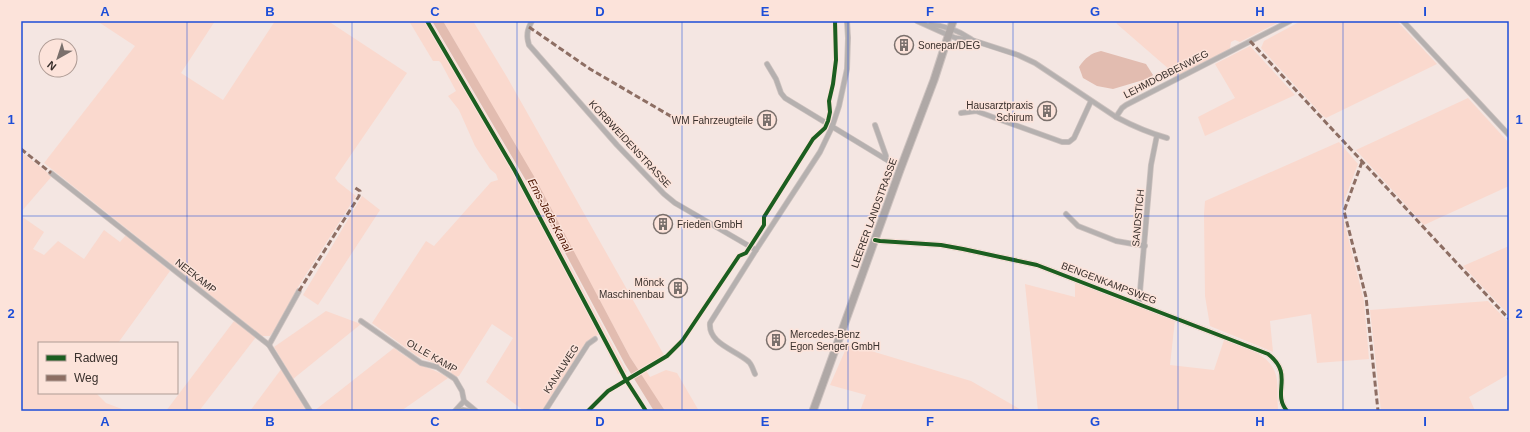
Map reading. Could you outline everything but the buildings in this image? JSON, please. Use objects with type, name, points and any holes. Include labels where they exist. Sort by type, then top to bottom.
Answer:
[{"type":"main road","name":"LEERER LANDSTRASSE","points":[[813,411],[934,80],[953,21]]},
{"type":"street","name":"KORBWEIDENSTRASSE","points":[[532,21],[528,27],[526,37],[529,45],[617,145],[664,194],[675,203],[756,250]]},
{"type":"street","points":[[755,374],[751,363],[717,341],[711,334],[710,323],[820,152],[832,127],[839,106],[847,69],[847,21]]},
{"type":"street","points":[[917,21],[950,32],[956,38],[972,40],[1018,55],[1035,63],[1116,117],[1167,138]]},
{"type":"street","name":"LEHMDOBBENWEG","points":[[1116,117],[1126,105],[1290,21]]},
{"type":"street","points":[[1403,21],[1509,135]]},
{"type":"street","points":[[767,64],[776,79],[780,93],[784,98],[892,163]]},
{"type":"street","points":[[961,113],[976,111],[1062,142],[1069,142],[1078,132],[1091,101]]},
{"type":"street","points":[[875,125],[886,156],[884,158]]},
{"type":"street","name":"SANDSTICH","points":[[1139,304],[1152,165],[1157,135]]},
{"type":"street","name":"NEEKAMP","points":[[51,173],[269,345],[310,411]]},
{"type":"street","points":[[1066,214],[1078,226],[1116,241],[1145,246]]},
{"type":"street","name":"BENGENKAMPSWEG","points":[[875,240],[941,245],[1017,260],[1057,272],[1268,354],[1276,360],[1280,367],[1282,380],[1280,392],[1287,411]]},
{"type":"street","points":[[269,345],[299,290]]},
{"type":"street","name":"OLLE KAMP","points":[[361,321],[421,363],[437,367],[455,379],[462,390],[464,400],[476,411]]},
{"type":"street","name":"KANALWEG","points":[[545,411],[588,344],[595,339]]},
{"type":"street","points":[[456,411],[464,400]]},
{"type":"street","points":[[456,411],[469,411]]},
{"type":"shaded area","points":[[97,21],[215,21],[181,73],[223,100],[275,21],[328,21],[407,73],[335,178],[356,196],[298,287],[276,328],[270,336],[262,336],[44,163],[135,46]]},
{"type":"shaded area","points":[[409,21],[431,21],[527,185],[627,372],[618,374],[599,334],[586,344],[542,411],[524,411],[486,382],[513,338],[492,324],[459,376],[455,377],[447,368],[417,356],[372,323],[426,241],[434,246],[491,182],[498,180],[496,174],[490,169],[475,146],[459,110],[448,96],[456,91],[441,63],[439,61],[433,61]]},
{"type":"shaded area","points":[[443,21],[473,21],[507,77],[664,355],[653,363],[644,367],[650,377],[666,370],[677,373],[699,411],[664,411],[630,357],[534,178]]},
{"type":"shaded area","points":[[1116,21],[1281,21],[1240,42],[1235,40],[1231,42],[1230,48],[1227,51],[1174,78],[1170,70],[1117,24]]},
{"type":"shaded area","points":[[1301,21],[1397,21],[1437,64],[1326,118],[1261,48],[1264,41]]},
{"type":"shaded area","points":[[1250,46],[1295,95],[1205,136],[1198,117],[1235,98],[1215,64]]},
{"type":"shaded area","points":[[1468,98],[1509,143],[1509,186],[1424,225],[1356,150]]},
{"type":"shaded area","points":[[1339,142],[1358,164],[1341,209],[1364,301],[1369,359],[1317,363],[1311,314],[1270,321],[1273,352],[1210,326],[1205,296],[1205,201]]},
{"type":"shaded area","points":[[21,152],[52,176],[21,212]]},
{"type":"shaded area","points":[[362,196],[380,210],[318,305],[303,295]]},
{"type":"shaded area","points":[[21,216],[44,232],[33,249],[44,255],[58,241],[84,259],[104,230],[120,242],[126,235],[170,271],[119,342],[38,342],[38,394],[97,394],[106,403],[127,411],[21,411]]},
{"type":"shaded area","points":[[1509,246],[1509,315],[1463,266]]},
{"type":"shaded area","points":[[1075,281],[1175,320],[1170,365],[1214,370],[1224,340],[1257,353],[1270,364],[1275,371],[1279,411],[1038,411],[1025,284],[1075,297]]},
{"type":"shaded area","points":[[1488,301],[1509,323],[1509,374],[1469,397],[1475,411],[1381,411],[1370,310]]},
{"type":"shaded area","points":[[326,311],[361,324],[293,379],[274,347]]},
{"type":"shaded area","points":[[234,321],[256,337],[199,411],[166,411]]},
{"type":"shaded area","points":[[848,344],[971,381],[1023,411],[860,411],[866,395],[830,385]]},
{"type":"shaded area","points":[[394,348],[415,362],[448,378],[401,411],[314,411]]},
{"type":"shaded area","points":[[282,368],[307,411],[250,411]]},
{"type":"water","name":"Ems-Jade-Kanal","points":[[432,21],[443,21],[535,178],[630,357],[665,411],[654,411],[625,364],[528,184]]},
{"type":"water","points":[[1101,51],[1146,64],[1153,75],[1150,78],[1113,89],[1097,86],[1083,78],[1079,67],[1088,56]]},
{"type":"marked path","points":[[529,27],[590,69],[679,121]]},
{"type":"marked path","points":[[1250,41],[1509,319]]},
{"type":"marked path","points":[[21,149],[51,173]]},
{"type":"marked path","points":[[1362,162],[1344,211],[1366,297],[1378,411]]},
{"type":"marked path","points":[[299,291],[359,196],[360,191],[354,187]]},
{"type":"cycle path","points":[[427,21],[515,171],[626,380],[646,411]]},
{"type":"cycle path","points":[[588,411],[608,391],[667,356],[682,341],[739,256],[746,253],[764,225],[764,217],[813,139],[825,128],[828,121],[830,112],[829,101],[836,60],[835,21]]},
{"type":"cycle path","points":[[875,240],[941,245],[1037,265],[1268,354],[1276,362],[1280,369],[1282,376],[1281,397],[1287,411]]},
{"type":"place","name":"Sonepar/DEG","points":[[904,45]]},
{"type":"place","name":"Hausarztpraxis Schirum","points":[[1047,111]]},
{"type":"place","name":"WM Fahrzeugteile","points":[[767,120]]},
{"type":"place","name":"Frieden GmbH","points":[[663,224]]},
{"type":"place","name":"Mönck Maschinenbau","points":[[678,288]]},
{"type":"place","name":"Mercedes-Benz Egon Senger GmbH","points":[[776,340]]}]
